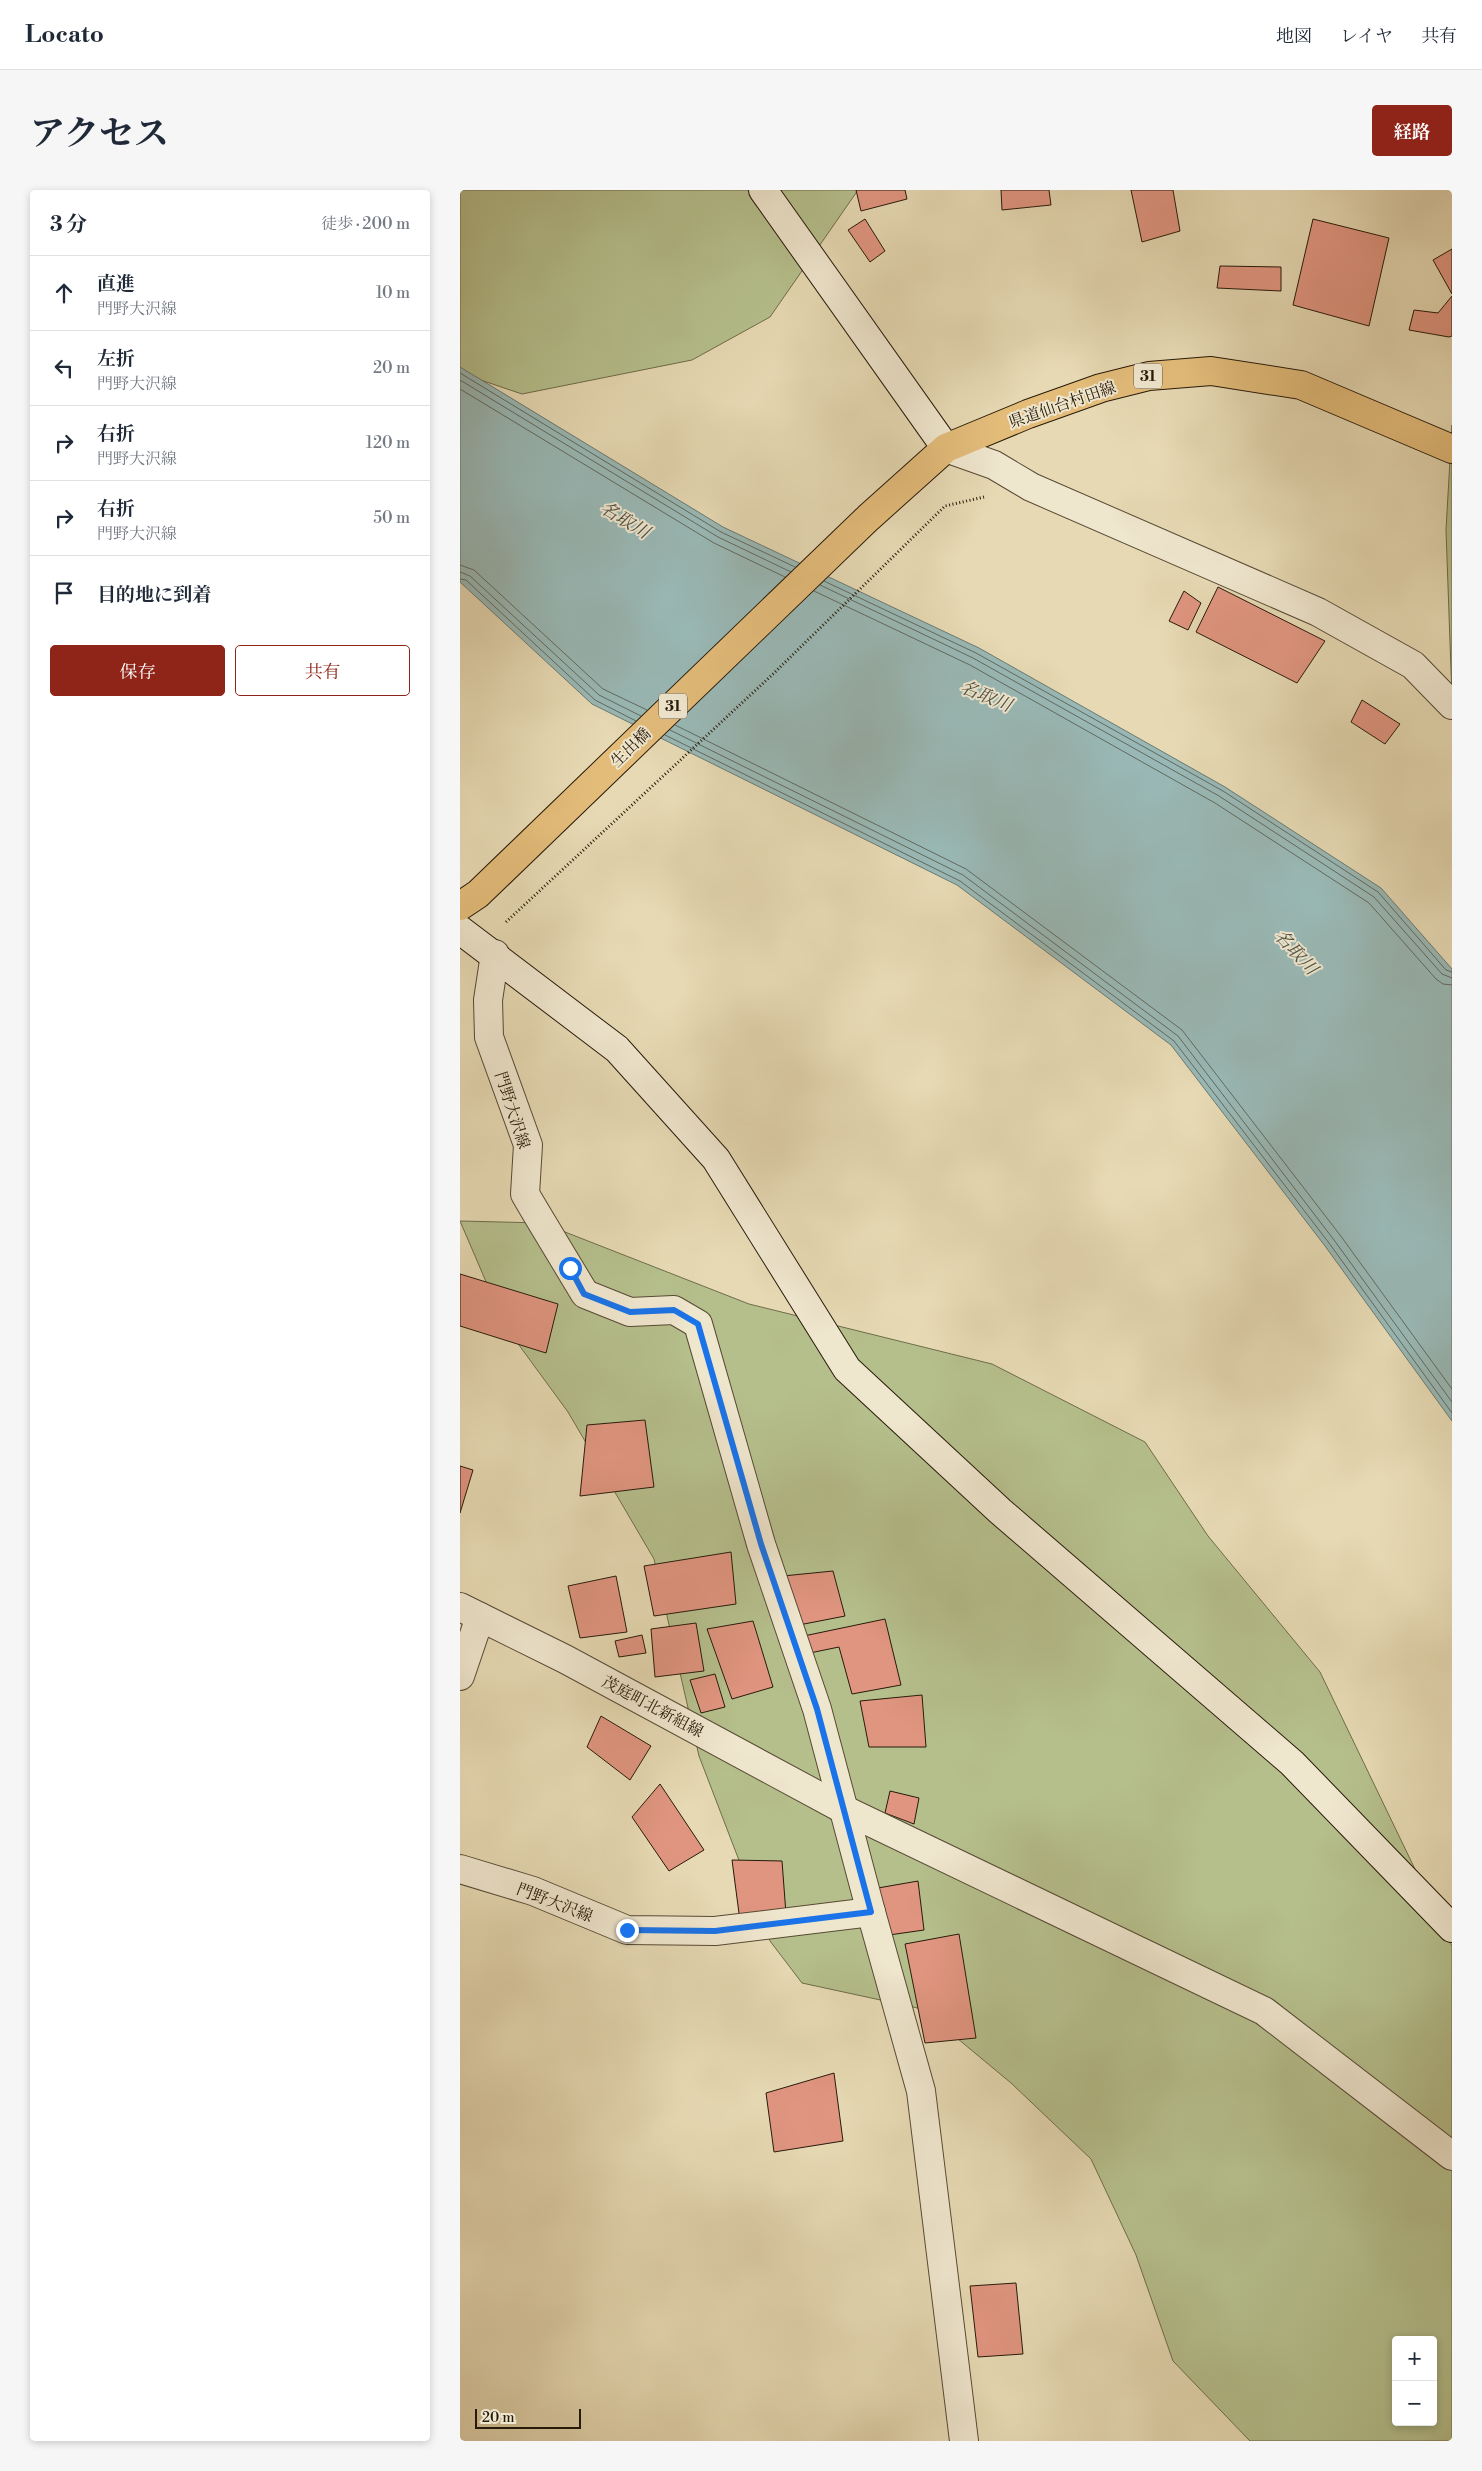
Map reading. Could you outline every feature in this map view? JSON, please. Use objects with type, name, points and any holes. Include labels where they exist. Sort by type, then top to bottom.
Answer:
[{"type":"main road","name":"県道仙台村田線","points":[[868,518],[946,448],[1028,414],[1101,388],[1150,376],[1211,371],[1301,385],[1452,449]]},
{"type":"main road","name":"生出橋","points":[[469,900],[868,518]]},
{"type":"street","points":[[763,190],[946,448],[994,465],[1031,486],[1318,612],[1413,665],[1452,705]]},
{"type":"street","points":[[460,930],[495,954],[617,1049],[716,1159],[847,1369],[1000,1511],[1292,1763],[1452,1928]]},
{"type":"street","name":"門野大沢線","points":[[460,1869],[533,1891],[627,1930],[715,1931],[871,1912],[817,1709],[761,1544],[698,1324],[674,1310],[630,1312],[584,1294],[525,1194],[528,1145],[489,1038],[488,1000],[495,954]]},
{"type":"street","points":[[460,1676],[470,1612]]},
{"type":"street","name":"茂庭町北新組線","points":[[470,1612],[565,1659],[843,1809],[1264,2011],[1452,2156]]},
{"type":"street","points":[[871,1912],[921,2091],[964,2441]]},
{"type":"path","points":[[506,922],[773,674],[945,506]]},
{"type":"green space","points":[[460,190],[858,190],[770,317],[692,360],[522,394],[460,373]]},
{"type":"green space","points":[[1452,425],[1452,698],[1446,530]]},
{"type":"green space","points":[[460,1221],[542,1223],[749,1304],[992,1364],[1145,1442],[1208,1536],[1320,1672],[1452,1946],[1452,2441],[1250,2441],[1173,2361],[1136,2255],[1091,2159],[1011,2083],[922,2009],[802,1983],[770,1941],[699,1756],[654,1559],[568,1412],[505,1326]]},
{"type":"water","name":"名取川","points":[[460,367],[723,527],[979,648],[1225,787],[1381,888],[1452,969],[1452,1421],[1325,1246],[1171,1045],[957,885],[592,704],[460,582]]},
{"type":"building","points":[[856,190],[905,190],[907,199],[861,211]]},
{"type":"building","points":[[1001,190],[1049,190],[1051,205],[1002,210]]},
{"type":"building","points":[[1131,190],[1173,190],[1180,231],[1142,242]]},
{"type":"building","points":[[865,219],[885,251],[870,262],[848,230]]},
{"type":"building","points":[[1313,219],[1389,238],[1369,326],[1293,305]]},
{"type":"building","points":[[1452,249],[1452,294],[1433,260]]},
{"type":"building","points":[[1220,266],[1281,267],[1281,291],[1217,288]]},
{"type":"building","points":[[1452,296],[1452,336],[1409,330],[1414,310],[1438,313]]},
{"type":"building","points":[[1218,587],[1325,641],[1297,683],[1196,632]]},
{"type":"building","points":[[1184,591],[1201,603],[1188,630],[1169,621]]},
{"type":"building","points":[[1362,700],[1400,724],[1385,744],[1351,722]]},
{"type":"building","points":[[460,1274],[558,1304],[546,1353],[460,1326]]},
{"type":"building","points":[[645,1420],[654,1487],[580,1496],[587,1425]]},
{"type":"building","points":[[460,1466],[473,1470],[460,1513]]},
{"type":"building","points":[[731,1552],[736,1604],[654,1616],[644,1566]]},
{"type":"building","points":[[833,1571],[845,1616],[799,1625],[783,1576]]},
{"type":"building","points":[[616,1576],[627,1632],[580,1638],[568,1586]]},
{"type":"building","points":[[885,1619],[901,1685],[852,1694],[839,1647],[805,1654],[799,1637]]},
{"type":"building","points":[[753,1621],[773,1687],[732,1699],[707,1629]]},
{"type":"building","points":[[696,1623],[704,1671],[655,1677],[651,1629]]},
{"type":"building","points":[[642,1635],[646,1653],[619,1657],[615,1641]]},
{"type":"building","points":[[715,1674],[725,1707],[701,1713],[690,1680]]},
{"type":"building","points":[[922,1695],[926,1747],[869,1747],[860,1701]]},
{"type":"building","points":[[601,1716],[651,1746],[630,1780],[587,1747]]},
{"type":"building","points":[[660,1784],[704,1850],[669,1871],[632,1817]]},
{"type":"building","points":[[890,1791],[919,1798],[914,1824],[885,1813]]},
{"type":"building","points":[[732,1860],[782,1861],[786,1914],[740,1921]]},
{"type":"building","points":[[918,1881],[924,1930],[889,1935],[878,1888]]},
{"type":"building","points":[[959,1934],[976,2038],[925,2043],[905,1944]]},
{"type":"building","points":[[834,2073],[843,2141],[774,2152],[766,2093]]},
{"type":"building","points":[[1016,2283],[1023,2354],[978,2357],[970,2286]]},
{"type":"route","points":[[570,1268],[584,1294],[630,1312],[674,1310],[698,1324],[761,1544],[817,1709],[871,1912],[715,1931],[627,1930]]}]
